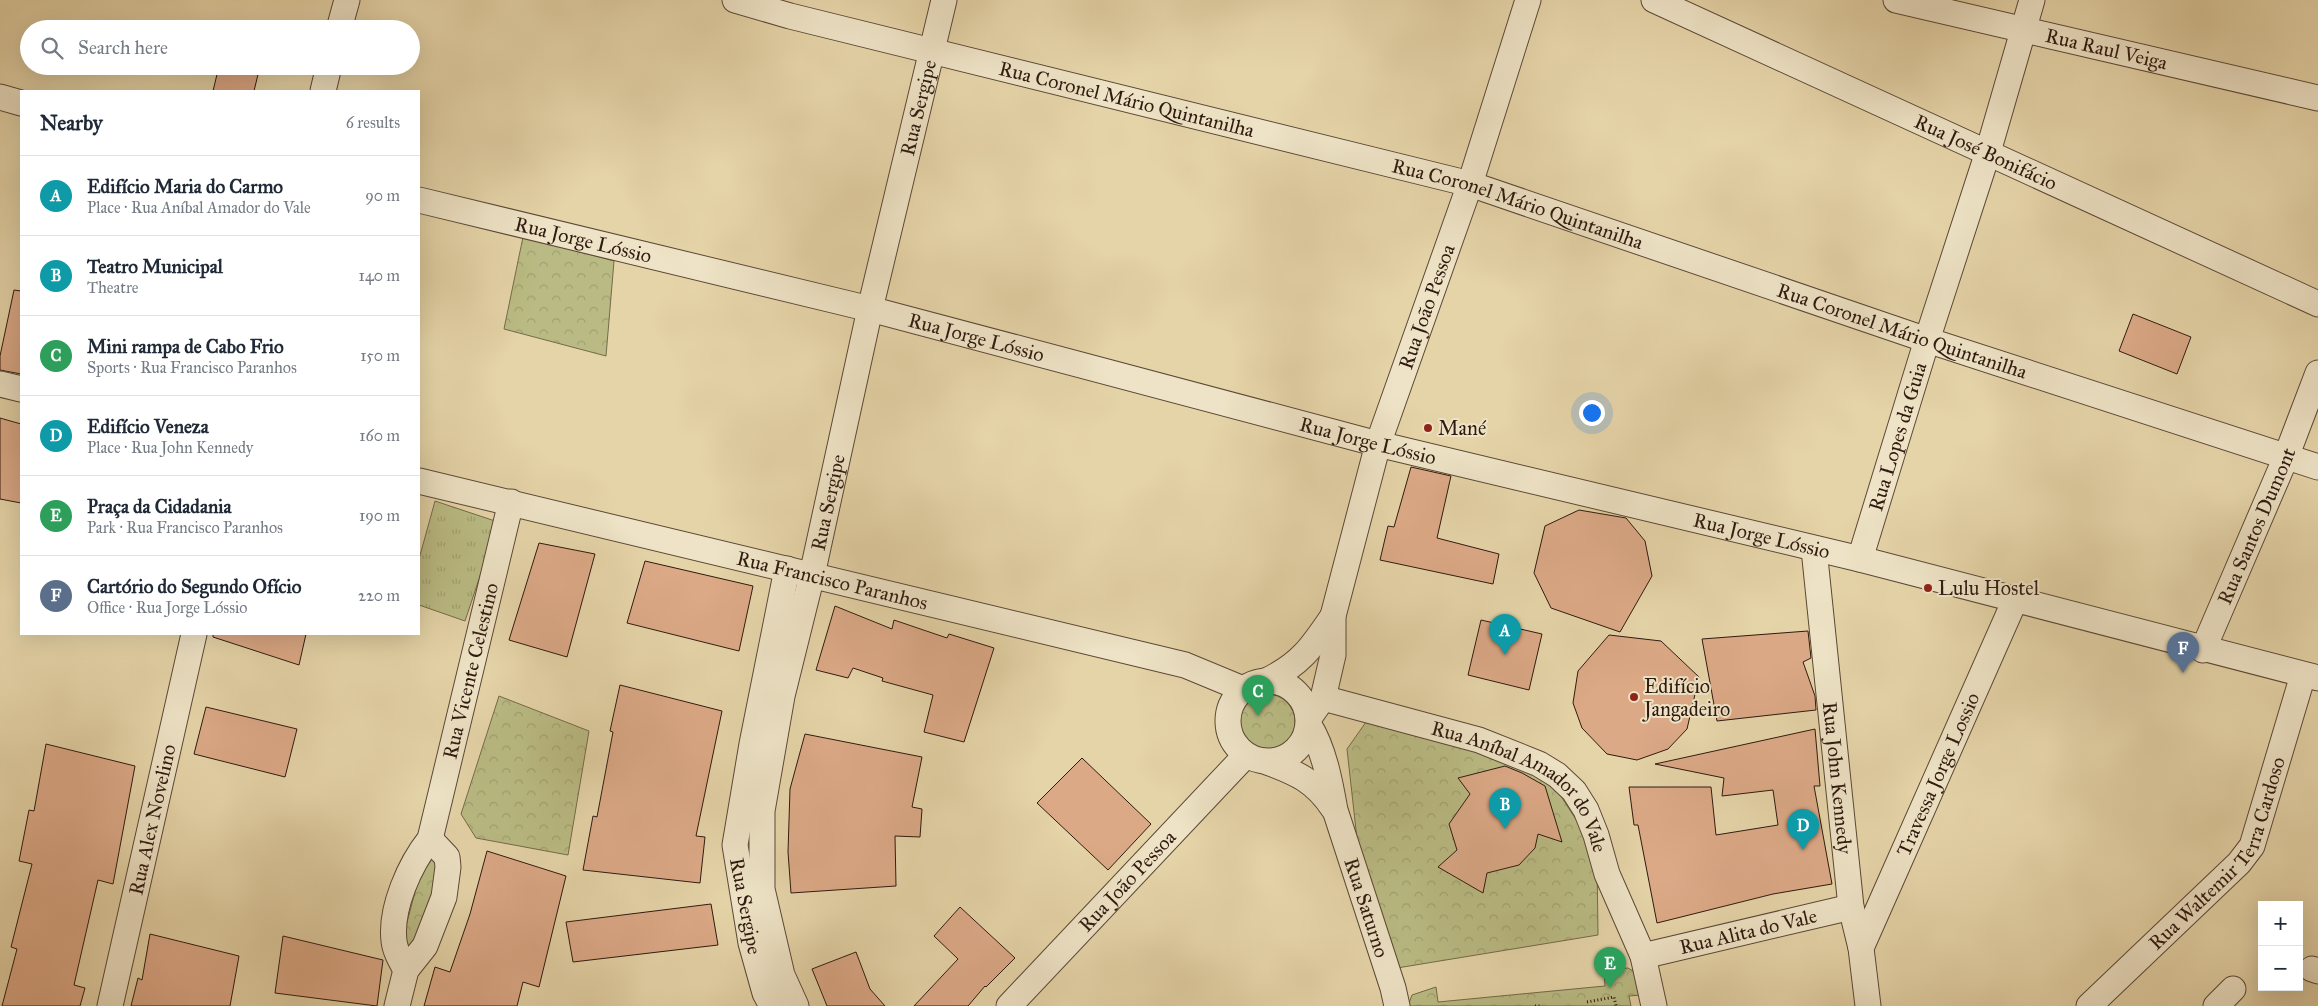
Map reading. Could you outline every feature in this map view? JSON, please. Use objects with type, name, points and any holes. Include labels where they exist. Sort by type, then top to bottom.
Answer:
[{"type":"street","points":[[341,20],[347,0]]},
{"type":"street","name":"Rua Coronel Mário Quintanilha","points":[[735,0],[789,8],[932,51],[1470,184],[1927,340],[2318,467]]},
{"type":"street","name":"Rua Sergipe","points":[[796,1006],[782,974],[762,890],[762,811],[782,696],[812,575],[870,309],[944,0]]},
{"type":"street","name":"Rua João Pessoa","points":[[1309,721],[1323,698],[1333,655],[1333,616],[1378,444],[1470,184],[1528,0]]},
{"type":"street","name":"Rua José Bonifácio","points":[[1654,0],[2318,304]]},
{"type":"street","name":"Rua Raul Veiga","points":[[1896,0],[2318,98]]},
{"type":"street","name":"Rua Lopes da Guia","points":[[1860,559],[1927,340],[1988,152],[2032,0]]},
{"type":"street","points":[[322,90],[326,75]]},
{"type":"street","points":[[0,97],[20,102]]},
{"type":"street","name":"Rua Jorge Lóssio","points":[[420,200],[870,309],[1378,444],[1860,559],[2203,650],[2311,676]]},
{"type":"street","name":"Rua Santos Dumont","points":[[2203,650],[2286,456],[2318,373]]},
{"type":"street","points":[[0,384],[20,389]]},
{"type":"street","name":"Rua Francisco Paranhos","points":[[420,481],[1186,665],[1243,690]]},
{"type":"street","name":"Rua Vicente Celestino","points":[[406,970],[394,943],[394,930],[400,900],[412,864],[430,839],[511,502]]},
{"type":"street","name":"Rua John Kennedy","points":[[1814,549],[1852,907],[1861,948],[1868,1006]]},
{"type":"street","name":"Rua Sergipe","points":[[772,1006],[766,993],[751,943],[735,845],[754,735],[787,568]]},
{"type":"street","name":"Travessa Jorge Lossio","points":[[1861,948],[2015,600]]},
{"type":"street","name":"Rua João Pessoa","points":[[1266,681],[1298,662],[1333,616]]},
{"type":"street","name":"Rua Alex Novelino","points":[[110,1006],[194,635]]},
{"type":"street","name":"Rua Waltemir Terra Cardoso","points":[[2088,1006],[2239,863],[2252,846],[2311,676]]},
{"type":"street","points":[[1266,681],[1279,682],[1295,691],[1306,706],[1309,721],[1302,744],[1287,757],[1257,758],[1237,746],[1230,735],[1228,723],[1229,710],[1235,699],[1243,690],[1258,682],[1266,681]]},
{"type":"street","name":"Rua Aníbal Amador do Vale","points":[[1323,698],[1479,740],[1540,764],[1557,775],[1574,792],[1586,810],[1596,835],[1607,874],[1643,956]]},
{"type":"street","name":"Rua Saturno","points":[[1309,721],[1317,738],[1335,810],[1393,988],[1397,1006]]},
{"type":"street","name":"Rua João Pessoa","points":[[1009,1006],[1257,758]]},
{"type":"street","name":"Rua Saturno","points":[[1257,758],[1309,780],[1324,795],[1335,810]]},
{"type":"street","points":[[397,1006],[406,970],[425,946],[433,928],[447,879],[446,857],[430,839]]},
{"type":"street","points":[[735,845],[763,845]]},
{"type":"street","name":"Rua Alita do Vale","points":[[1643,956],[1852,907]]},
{"type":"street","points":[[1643,956],[1654,1006]]},
{"type":"street","points":[[2216,1006],[2234,989]]},
{"type":"path","points":[[1587,1002],[1614,997],[1616,1006]]},
{"type":"path","points":[[1534,1006],[1541,1006]]},
{"type":"green space","points":[[523,237],[614,261],[606,356],[504,329]]},
{"type":"green space","points":[[435,501],[498,522],[465,621],[420,605],[420,555]]},
{"type":"green space","points":[[1267,694],[1278,696],[1287,702],[1293,711],[1295,722],[1293,733],[1287,742],[1278,748],[1267,750],[1256,748],[1247,742],[1241,733],[1239,722],[1241,711],[1247,702],[1256,696]]},
{"type":"green space","points":[[499,696],[589,731],[568,855],[476,838],[461,814]]},
{"type":"green space","points":[[1366,722],[1496,757],[1551,781],[1577,821],[1597,857],[1598,935],[1397,968],[1358,848],[1347,749]]},
{"type":"green space","points":[[433,857],[441,870],[411,953],[401,945],[420,873]]},
{"type":"green space","points":[[1628,968],[1638,974],[1642,995],[1629,996],[1631,1006],[1408,1006],[1412,995],[1436,987],[1438,1002],[1605,986],[1604,970]]},
{"type":"building","points":[[217,75],[258,75],[254,90],[213,90]]},
{"type":"building","points":[[14,290],[20,291],[20,374],[0,370],[0,356]]},
{"type":"building","points":[[2133,314],[2191,337],[2177,374],[2119,351]]},
{"type":"building","points":[[0,418],[20,424],[20,503],[0,499]]},
{"type":"building","points":[[1411,467],[1451,476],[1437,538],[1499,554],[1493,584],[1380,560],[1388,526],[1394,527]]},
{"type":"building","points":[[1579,510],[1626,518],[1645,541],[1652,576],[1620,632],[1551,608],[1534,573],[1545,526]]},
{"type":"building","points":[[539,543],[595,554],[567,657],[509,640]]},
{"type":"building","points":[[645,561],[753,586],[739,651],[627,623]]},
{"type":"building","points":[[835,606],[892,629],[894,620],[947,638],[949,634],[994,648],[964,742],[924,732],[933,695],[882,681],[883,678],[853,668],[848,678],[816,670]]},
{"type":"building","points":[[1481,620],[1542,634],[1529,690],[1468,675]]},
{"type":"building","points":[[1808,631],[1811,658],[1803,662],[1815,696],[1816,710],[1717,721],[1702,639]]},
{"type":"building","points":[[213,635],[306,635],[299,665],[213,637]]},
{"type":"building","name":"Edifício Jangadeiro","points":[[1609,635],[1661,641],[1699,677],[1687,729],[1668,749],[1637,760],[1607,754],[1582,728],[1573,703],[1578,671]]},
{"type":"building","points":[[620,685],[722,711],[696,836],[705,837],[700,883],[583,870],[593,816],[597,817],[613,732],[610,731]]},
{"type":"building","points":[[206,707],[297,729],[285,777],[194,754]]},
{"type":"building","points":[[1815,729],[1820,786],[1814,786],[1832,884],[1773,894],[1657,923],[1638,825],[1634,825],[1629,787],[1711,787],[1716,835],[1778,825],[1773,790],[1722,796],[1724,778],[1655,764]]},
{"type":"building","points":[[805,734],[922,757],[912,807],[922,809],[920,837],[895,836],[896,886],[791,893],[788,852],[790,789]]},
{"type":"building","points":[[46,744],[135,766],[113,884],[98,880],[74,985],[85,988],[80,1006],[2,1006],[17,949],[11,947],[32,864],[19,861],[29,810],[34,811]]},
{"type":"building","points":[[1082,758],[1151,824],[1108,870],[1037,803]]},
{"type":"building","points":[[1505,766],[1545,786],[1562,842],[1538,834],[1535,848],[1519,865],[1487,873],[1483,893],[1438,867],[1457,850],[1449,824],[1470,794],[1458,778]]},
{"type":"building","points":[[487,851],[566,876],[539,987],[523,982],[517,1006],[424,1006],[435,967],[450,972],[470,914]]},
{"type":"building","points":[[711,904],[718,945],[573,962],[566,922]]},
{"type":"building","points":[[960,907],[1015,958],[985,986],[968,1006],[914,1006],[958,959],[934,936]]},
{"type":"building","points":[[150,934],[239,956],[230,1006],[131,1006],[138,978],[142,980]]},
{"type":"building","points":[[283,936],[383,960],[377,1006],[275,993]]},
{"type":"building","points":[[856,952],[870,989],[885,1006],[827,1006],[812,969]]},
{"type":"place","name":"Mané","points":[[1428,428]]},
{"type":"place","name":"Lulu Hostel","points":[[1928,588]]},
{"type":"place","name":"Edifício Maria do Carmo","points":[[1505,655]]},
{"type":"place","name":"Cartório do Segundo Ofício","points":[[2183,673]]},
{"type":"place","name":"Edifício Jangadeiro","points":[[1634,697]]},
{"type":"place","name":"Mini rampa de Cabo Frio","points":[[1258,716]]},
{"type":"place","name":"Teatro Municipal","points":[[1505,829]]},
{"type":"place","name":"Edifício Veneza","points":[[1803,850]]},
{"type":"place","name":"Praça da Cidadania","points":[[1610,988]]}]
